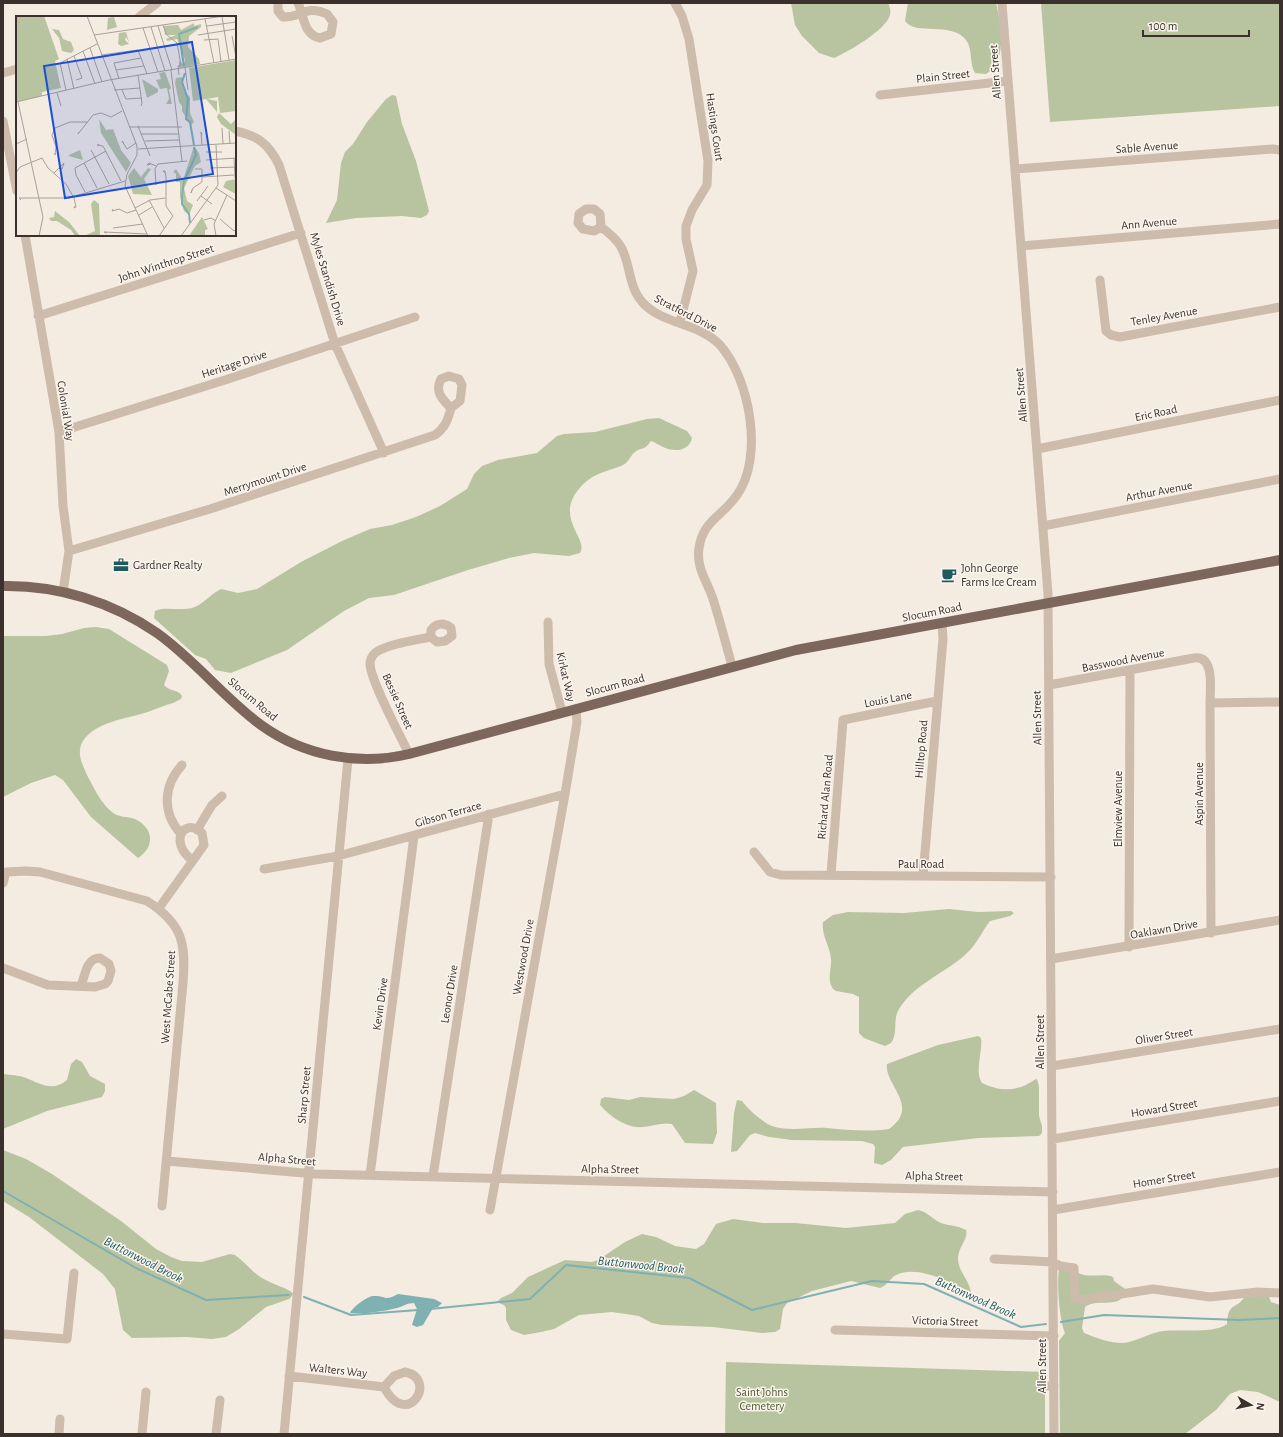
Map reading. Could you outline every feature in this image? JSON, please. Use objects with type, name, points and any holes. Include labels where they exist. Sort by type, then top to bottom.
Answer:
[{"type":"main road","name":"Slocum Road","points":[[3,586],[25,586],[63,592],[109,606],[146,626],[171,645],[253,719],[277,735],[313,751],[348,759],[377,759],[408,754],[796,650],[1280,560]]},
{"type":"street","points":[[140,16],[157,3]]},
{"type":"street","points":[[278,3],[278,11],[283,17],[303,13],[298,3]]},
{"type":"street","name":"Hastings Court","points":[[674,3],[682,16],[689,39],[708,161],[707,185],[692,210],[686,226],[686,238],[693,272],[680,322]]},
{"type":"street","name":"Allen Street","points":[[1002,3],[1048,603],[1054,1434]]},
{"type":"street","points":[[3,73],[16,69]]},
{"type":"street","name":"Plain Street","points":[[880,95],[1008,81]]},
{"type":"street","points":[[3,121],[16,186]]},
{"type":"street","name":"Myles Standish Drive","points":[[236,131],[256,137],[272,151],[279,165],[335,344],[384,453]]},
{"type":"street","name":"Sable Avenue","points":[[1015,169],[1273,149],[1280,150]]},
{"type":"street","name":"Ann Avenue","points":[[1021,246],[1280,224]]},
{"type":"street","name":"Stratford Drive","points":[[602,226],[621,246],[626,258],[632,284],[644,304],[660,315],[702,332],[720,346],[737,372],[746,399],[752,443],[752,457],[747,477],[734,500],[705,528],[701,538],[698,555],[701,571],[712,596],[732,666]]},
{"type":"street","name":"John Winthrop Street","points":[[38,316],[301,234]]},
{"type":"street","name":"Colonial Way","points":[[25,236],[59,432],[63,506],[69,551],[63,592]]},
{"type":"street","name":"Tenley Avenue","points":[[1100,280],[1106,330],[1114,336],[1120,337],[1280,307]]},
{"type":"street","name":"Heritage Drive","points":[[59,432],[415,317]]},
{"type":"street","name":"Eric Road","points":[[1037,449],[1280,400]]},
{"type":"street","name":"Merrymount Drive","points":[[69,551],[210,509],[423,440],[440,432],[447,422],[451,408]]},
{"type":"street","name":"Arthur Avenue","points":[[1043,526],[1280,479]]},
{"type":"street","name":"Kirkat Way","points":[[548,622],[549,664],[562,712]]},
{"type":"street","name":"Hilltop Road","points":[[923,876],[943,639],[942,623]]},
{"type":"street","name":"Bessie Street","points":[[408,754],[372,672],[370,662],[372,656],[383,649],[431,637]]},
{"type":"street","name":"Basswood Avenue","points":[[1049,685],[1202,658]]},
{"type":"street","name":"Aspin Avenue","points":[[1202,658],[1206,661],[1210,672],[1211,933]]},
{"type":"street","name":"Elmview Avenue","points":[[1129,947],[1130,671]]},
{"type":"street","name":"Louis Lane","points":[[843,720],[937,701]]},
{"type":"street","points":[[1210,703],[1280,702]]},
{"type":"street","name":"Westwood Drive","points":[[490,1210],[494,1178],[578,722],[576,709]]},
{"type":"street","name":"Richard Alan Road","points":[[831,875],[843,720]]},
{"type":"street","name":"Sharp Street","points":[[284,1434],[348,759]]},
{"type":"street","points":[[181,834],[170,820],[168,805],[171,782],[175,773],[182,765]]},
{"type":"street","name":"Gibson Terrace","points":[[264,869],[338,856],[565,794]]},
{"type":"street","points":[[196,830],[212,805],[222,796]]},
{"type":"street","name":"Leonor Drive","points":[[432,1176],[489,814]]},
{"type":"street","points":[[159,908],[192,860],[202,850],[204,842],[202,834],[196,830],[188,828],[181,834],[180,840],[182,850],[192,860]]},
{"type":"street","name":"Kevin Drive","points":[[370,1175],[414,836]]},
{"type":"street","name":"Paul Road","points":[[754,852],[770,872],[792,876],[1051,877]]},
{"type":"street","name":"West McCabe Street","points":[[3,883],[5,870],[26,870],[40,872],[136,897],[159,908],[171,920],[180,934],[184,945],[185,959],[162,1206]]},
{"type":"street","name":"Oaklawn Drive","points":[[1051,959],[1129,947],[1280,920]]},
{"type":"street","points":[[3,968],[48,985],[81,986]]},
{"type":"street","name":"Oliver Street","points":[[1052,1066],[1280,1029]]},
{"type":"street","name":"Howard Street","points":[[1053,1139],[1280,1101]]},
{"type":"street","name":"Alpha Street","points":[[167,1161],[309,1174],[1053,1192]]},
{"type":"street","name":"Homer Street","points":[[1053,1210],[1280,1172]]},
{"type":"street","points":[[994,1259],[1053,1262],[1060,1266],[1074,1268],[1075,1298],[1083,1300],[1154,1289],[1210,1297],[1258,1292],[1280,1293]]},
{"type":"street","points":[[3,1334],[67,1339],[74,1272]]},
{"type":"street","name":"Victoria Street","points":[[835,1330],[1054,1336]]},
{"type":"street","name":"Walters Way","points":[[289,1376],[384,1387]]},
{"type":"street","points":[[1042,1386],[1054,1386]]},
{"type":"street","points":[[142,1434],[146,1392]]},
{"type":"street","points":[[216,1434],[220,1400]]},
{"type":"street","points":[[59,1434],[60,1419]]},
{"type":"green space","points":[[791,3],[888,3],[890,15],[882,27],[874,34],[857,46],[834,58],[819,53],[802,36],[795,25]]},
{"type":"green space","points":[[908,3],[996,3],[1001,32],[998,61],[986,74],[975,73],[966,40],[960,34],[952,31],[917,28],[910,25],[905,21]]},
{"type":"green space","points":[[1041,3],[1280,3],[1280,106],[1050,122]]},
{"type":"green space","points":[[392,95],[396,96],[402,124],[416,161],[429,211],[427,215],[421,218],[402,216],[356,218],[326,223],[337,200],[341,163],[345,152],[353,144],[367,122],[386,99]]},
{"type":"green space","points":[[659,418],[687,431],[692,438],[690,443],[688,446],[680,450],[671,450],[651,441],[645,448],[635,452],[625,464],[594,476],[583,484],[572,500],[570,510],[571,519],[582,547],[580,553],[569,556],[534,553],[509,558],[394,595],[369,598],[344,611],[287,650],[231,673],[215,670],[206,659],[195,655],[154,618],[155,611],[158,610],[188,609],[196,607],[221,589],[238,593],[257,589],[301,562],[342,541],[370,529],[392,525],[416,517],[440,506],[467,489],[474,474],[482,466],[498,460],[537,453],[557,436],[564,434],[595,432],[647,419]]},
{"type":"green space","points":[[96,627],[109,629],[167,665],[169,671],[164,685],[169,689],[178,692],[182,696],[181,699],[173,703],[145,713],[116,720],[99,727],[85,738],[81,745],[80,758],[88,777],[101,800],[115,814],[135,819],[146,827],[149,832],[150,843],[144,854],[138,858],[91,817],[63,780],[55,775],[31,783],[3,797],[3,636],[46,636]]},
{"type":"green space","points":[[949,909],[978,912],[1011,911],[1014,913],[1010,916],[990,921],[974,946],[967,953],[912,993],[898,1011],[894,1035],[891,1043],[885,1046],[864,1038],[859,1033],[859,997],[853,994],[836,991],[831,984],[831,959],[824,936],[823,922],[833,915],[848,912],[904,913]]},
{"type":"green space","points":[[978,1036],[981,1038],[979,1073],[982,1083],[998,1089],[1014,1089],[1037,1079],[1039,1087],[1039,1116],[1042,1126],[1042,1133],[1039,1136],[978,1138],[903,1147],[891,1160],[882,1165],[874,1163],[875,1147],[873,1144],[862,1141],[792,1140],[769,1137],[755,1133],[750,1135],[737,1151],[731,1152],[734,1113],[737,1100],[742,1101],[764,1122],[779,1128],[827,1128],[866,1131],[889,1129],[898,1120],[902,1112],[902,1104],[888,1072],[887,1064],[938,1045]]},
{"type":"green space","points":[[76,1059],[82,1062],[90,1076],[105,1084],[105,1091],[102,1097],[47,1111],[3,1129],[3,1074],[23,1077],[46,1086],[56,1086],[67,1080],[71,1064]]},
{"type":"green space","points":[[694,1090],[716,1103],[717,1133],[713,1144],[685,1143],[672,1124],[637,1127],[625,1124],[614,1118],[600,1105],[601,1099],[605,1097],[629,1100],[640,1097],[674,1099],[684,1096]]},
{"type":"green space","points":[[3,1150],[26,1159],[52,1174],[121,1221],[156,1249],[171,1257],[182,1261],[202,1262],[230,1254],[235,1255],[262,1278],[294,1294],[289,1299],[266,1307],[239,1329],[226,1337],[212,1339],[187,1337],[132,1338],[123,1330],[115,1289],[103,1274],[29,1217],[3,1201]]},
{"type":"green space","points":[[918,1210],[925,1212],[941,1223],[966,1230],[966,1237],[959,1252],[958,1260],[971,1292],[934,1276],[914,1272],[905,1272],[896,1275],[880,1288],[851,1281],[812,1291],[787,1303],[783,1309],[780,1329],[775,1332],[762,1333],[713,1327],[662,1325],[652,1323],[639,1316],[612,1312],[579,1315],[554,1329],[524,1335],[511,1330],[506,1320],[506,1308],[504,1305],[497,1302],[501,1298],[512,1293],[528,1277],[565,1260],[592,1262],[598,1260],[625,1242],[642,1234],[656,1237],[675,1246],[696,1249],[704,1244],[716,1224],[733,1219],[763,1223],[795,1223],[846,1228],[895,1223],[905,1214]]},
{"type":"green space","points":[[1060,1264],[1084,1275],[1106,1275],[1113,1277],[1114,1281],[1125,1289],[1120,1300],[1115,1302],[1090,1304],[1085,1307],[1082,1328],[1084,1333],[1113,1342],[1128,1342],[1164,1331],[1206,1330],[1221,1327],[1227,1324],[1231,1308],[1240,1302],[1246,1294],[1268,1294],[1271,1302],[1280,1305],[1280,1402],[1258,1392],[1240,1390],[1230,1394],[1216,1410],[1185,1434],[1060,1434],[1059,1341],[1065,1333],[1061,1318],[1059,1299],[1058,1279]]},
{"type":"green space","name":"Saint Johns Cemetery","points":[[726,1362],[1045,1372],[1045,1434],[725,1434]]},
{"type":"water","points":[[398,1294],[434,1299],[442,1303],[438,1307],[433,1308],[423,1325],[417,1327],[412,1325],[417,1309],[414,1303],[379,1312],[350,1313],[367,1298],[377,1296],[390,1298]]},
{"type":"waterway","name":"Buttonwood Brook","points":[[3,1191],[136,1268],[206,1300],[289,1295]]},
{"type":"waterway","name":"Buttonwood Brook","points":[[430,1309],[530,1299],[566,1265],[689,1278],[752,1310],[872,1281],[924,1284],[1021,1327],[1046,1324]]},
{"type":"waterway","name":"Buttonwood Brook","points":[[304,1297],[351,1315],[418,1310]]},
{"type":"waterway","name":"Buttonwood Brook","points":[[1061,1322],[1104,1315],[1239,1320],[1280,1318]]},
{"type":"place","name":"Gardner Realty","points":[[121,565]]},
{"type":"place","name":"John George Farms Ice Cream","points":[[949,575]]}]
